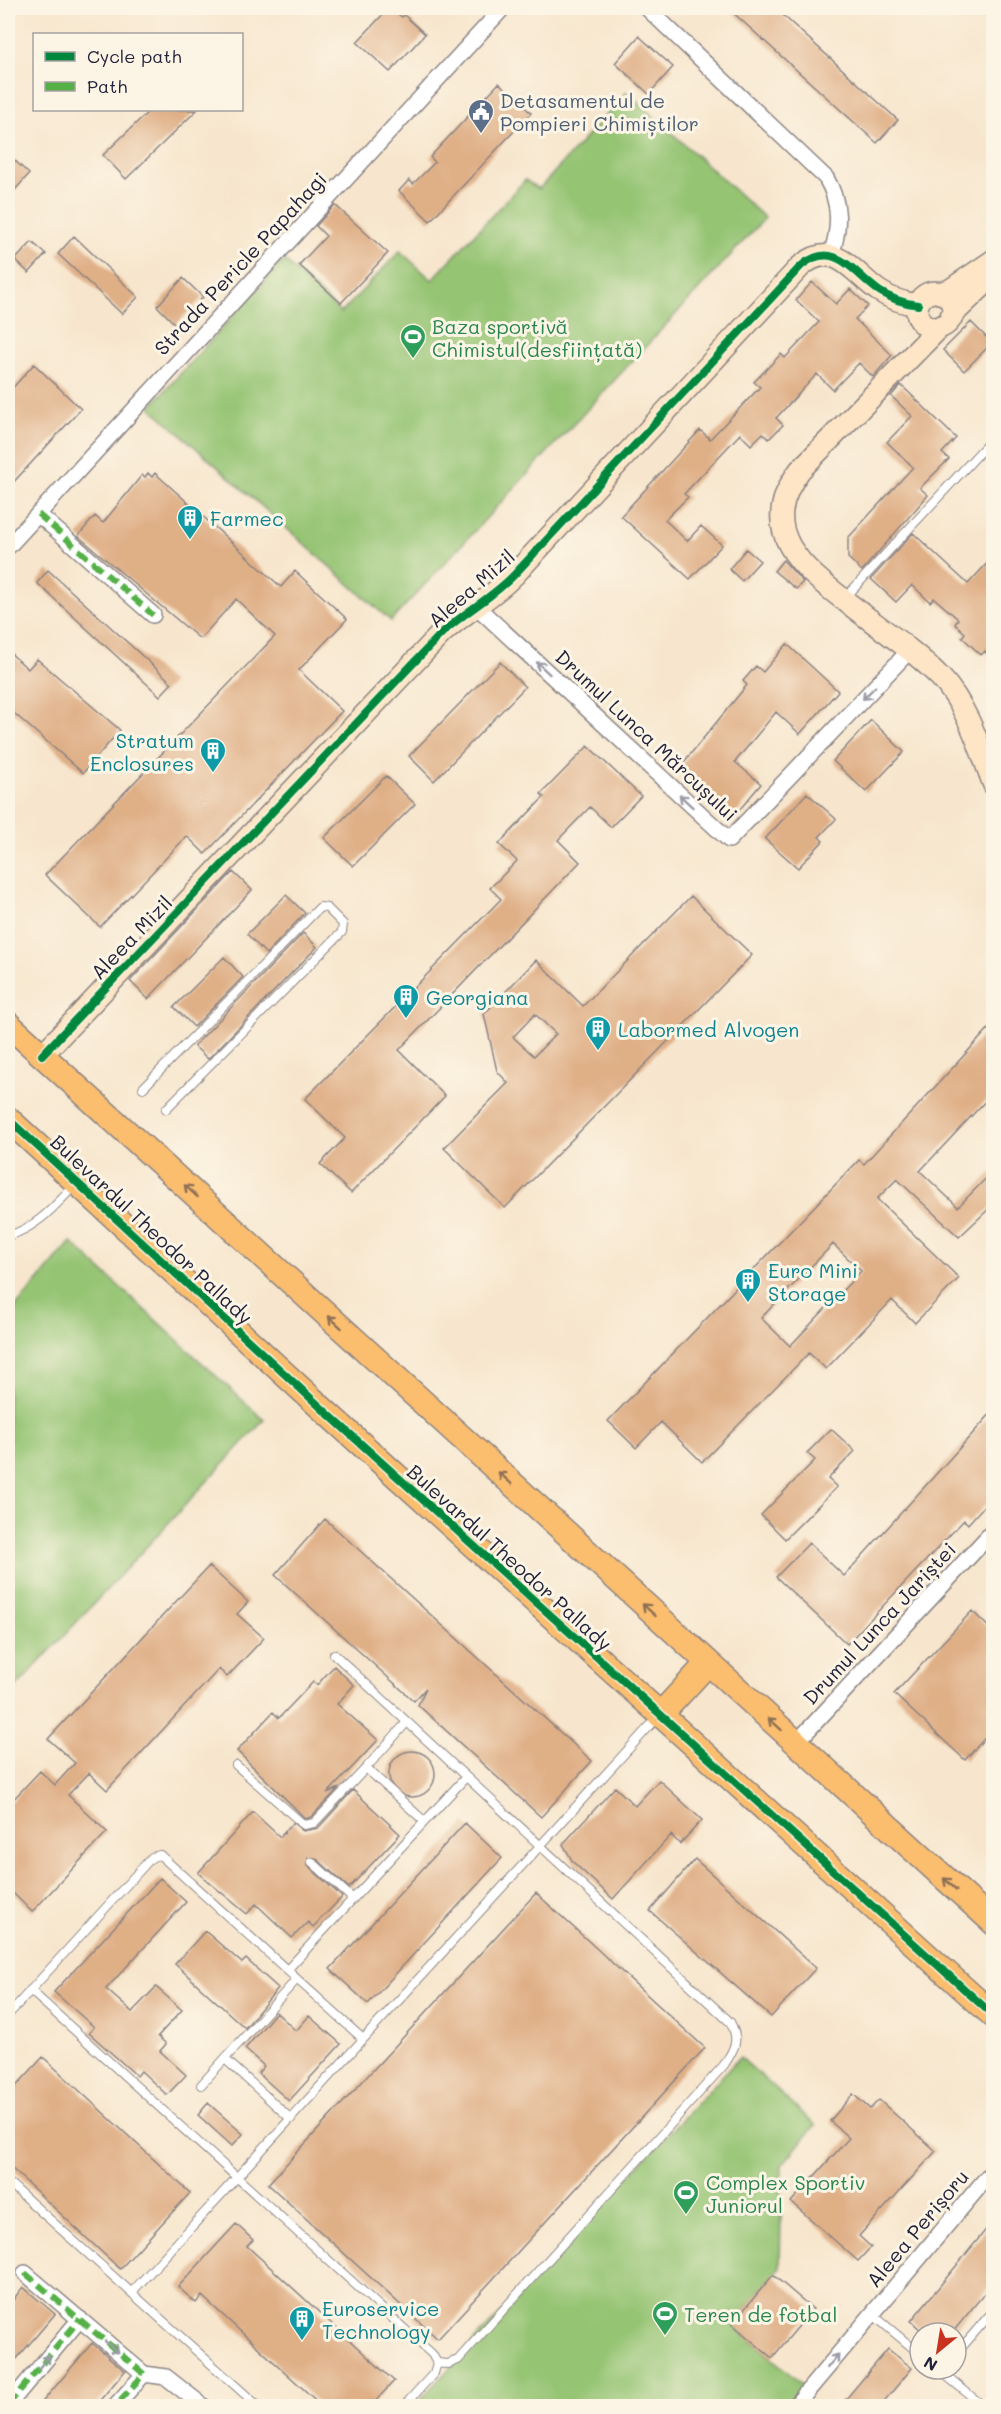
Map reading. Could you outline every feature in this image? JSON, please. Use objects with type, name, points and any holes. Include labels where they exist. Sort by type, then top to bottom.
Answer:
[{"type":"main road","points":[[8,1024],[993,1923]]},
{"type":"main road","name":"Bulevardul Theodor Pallady","points":[[8,1119],[993,2016]]},
{"type":"main road","points":[[660,1715],[708,1664]]},
{"type":"street","name":"Strada Pericle Papahagi","points":[[8,547],[503,8]]},
{"type":"street","points":[[647,8],[826,178],[833,189],[838,215],[831,256],[846,262],[887,296],[918,305]]},
{"type":"street","name":"Aleea Mizil","points":[[42,1055],[441,634],[496,593],[514,575],[794,272],[812,258],[831,256]]},
{"type":"street","points":[[939,293],[952,305],[946,321],[932,327],[923,323],[918,315],[918,305],[929,293],[950,290],[993,260]]},
{"type":"street","points":[[992,773],[958,702],[941,678],[808,571],[789,548],[783,533],[782,502],[793,480],[808,460],[993,275]]},
{"type":"street","points":[[38,514],[153,615]]},
{"type":"street","name":"Drumul Lunca Mărcușului","points":[[476,606],[729,840],[909,651]]},
{"type":"street","name":"Drumul Lunca Jariștei","points":[[796,1743],[993,1530]]},
{"type":"street","name":"Aleea Perișoru","points":[[795,2406],[993,2169]]},
{"type":"street","points":[[25,2273],[144,2374],[166,2377],[204,2406]]},
{"type":"street","points":[[8,2405],[80,2319]]},
{"type":"street","points":[[115,2406],[144,2374]]},
{"type":"lane","points":[[843,600],[993,437]]},
{"type":"lane","points":[[143,1088],[320,907],[327,908],[344,924],[342,932],[166,1109]]},
{"type":"lane","points":[[8,1236],[23,1232],[39,1222],[77,1182]]},
{"type":"lane","points":[[334,1654],[730,2022],[737,2035],[736,2048],[724,2065],[458,2360],[448,2364],[437,2363]]},
{"type":"lane","points":[[132,2292],[660,1715]]},
{"type":"lane","points":[[236,1765],[304,1825],[314,1822],[407,1722]]},
{"type":"lane","points":[[366,1768],[424,1821]]},
{"type":"lane","points":[[287,1970],[466,1777]]},
{"type":"lane","points":[[8,2015],[152,1857],[160,1855],[363,2040]]},
{"type":"lane","points":[[312,1862],[352,1899]]},
{"type":"lane","points":[[201,2085],[297,1979]]},
{"type":"lane","points":[[30,1990],[432,2354],[437,2363],[434,2373],[404,2406]]},
{"type":"lane","points":[[225,2059],[291,2119]]},
{"type":"lane","points":[[8,2182],[258,2406]]},
{"type":"lane","name":"Aleea Perișoru","points":[[872,2314],[908,2344]]},
{"type":"lane","points":[[968,2341],[992,2315]]},
{"type":"lane","points":[[954,2381],[983,2406]]},
{"type":"green space","name":"Baza sportivă Chimistul(desființată)","points":[[627,92],[765,218],[391,621],[150,407],[284,260],[341,313],[400,251],[432,280],[525,180],[539,189]]},
{"type":"green space","points":[[71,1242],[264,1420],[8,1696],[8,1316]]},
{"type":"green space","name":"Complex Sportiv Juniorul","points":[[740,2057],[815,2125],[782,2165],[780,2267],[732,2324],[805,2387],[788,2406],[414,2406]]},
{"type":"building","points":[[389,8],[402,17],[404,15],[425,34],[390,72],[357,42]]},
{"type":"building","points":[[728,8],[775,8],[898,120],[877,143]]},
{"type":"building","points":[[639,36],[673,67],[649,94],[615,63]]},
{"type":"building","name":"Detasamentul de Pompieri Chimiștilor","points":[[499,83],[531,113],[430,221],[399,191],[409,180],[413,184],[435,162],[430,157]]},
{"type":"building","points":[[149,111],[196,111],[126,179],[103,155]]},
{"type":"building","points":[[8,154],[29,174],[8,198]]},
{"type":"building","points":[[335,205],[388,253],[341,303],[299,265],[326,236],[316,226]]},
{"type":"building","points":[[74,236],[138,297],[122,314],[58,254]]},
{"type":"building","points":[[32,242],[46,254],[29,273],[15,260]]},
{"type":"building","points":[[183,278],[203,297],[176,325],[157,306]]},
{"type":"building","points":[[812,282],[836,304],[850,289],[868,306],[855,319],[892,355],[873,377],[859,363],[833,390],[817,374],[776,418],[783,425],[769,439],[763,433],[751,445],[740,434],[684,494],[688,497],[665,520],[687,541],[701,526],[722,545],[690,579],[621,516],[700,430],[710,439],[760,387],[754,382],[781,354],[785,358],[819,322],[796,300]]},
{"type":"building","points":[[971,322],[992,343],[964,371],[943,350]]},
{"type":"building","points":[[34,364],[81,409],[8,488],[8,393]]},
{"type":"building","points":[[901,385],[956,438],[942,453],[949,459],[920,488],[928,495],[862,571],[848,558],[848,538],[913,467],[887,442],[912,416],[891,396]]},
{"type":"building","points":[[148,473],[152,477],[155,473],[281,587],[295,571],[347,619],[299,670],[342,711],[205,854],[187,836],[100,927],[45,875],[275,636],[236,599],[200,639],[78,536],[95,516],[103,523],[142,475],[145,477]]},
{"type":"building","points":[[913,533],[968,584],[993,557],[993,659],[985,651],[981,655],[962,637],[965,633],[955,624],[958,619],[934,598],[930,602],[912,585],[896,602],[871,579]]},
{"type":"building","points":[[746,549],[760,561],[742,581],[729,569]]},
{"type":"building","points":[[783,560],[803,582],[796,589],[774,571]]},
{"type":"building","points":[[48,570],[172,683],[160,696],[37,583]]},
{"type":"building","points":[[787,644],[838,691],[800,734],[776,712],[735,762],[761,784],[735,815],[679,768],[747,685],[743,681],[756,666],[763,672]]},
{"type":"building","points":[[8,651],[28,669],[37,659],[120,730],[83,773],[8,708]]},
{"type":"building","points":[[500,662],[525,687],[434,781],[409,756]]},
{"type":"building","points":[[871,720],[904,752],[866,792],[833,761]]},
{"type":"building","points":[[588,746],[641,796],[611,827],[590,807],[558,840],[580,862],[399,1050],[445,1096],[351,1193],[320,1164],[345,1138],[305,1099],[501,899],[490,888],[517,861],[499,844],[544,797],[541,794]]},
{"type":"building","points":[[386,776],[415,804],[353,866],[324,838]]},
{"type":"building","points":[[807,793],[836,819],[819,837],[823,841],[798,868],[765,839]]},
{"type":"building","points":[[233,872],[252,890],[148,999],[130,981]]},
{"type":"building","points":[[286,895],[305,913],[266,954],[247,934]]},
{"type":"building","name":"Labormed Alvogen","points":[[691,896],[752,955],[505,1208],[444,1148],[508,1083],[497,1071],[484,1014],[536,960],[583,1006]],"holes":[[[535,1014],[556,1034],[534,1056],[513,1037]]]},
{"type":"building","points":[[303,933],[317,947],[208,1059],[194,1046]]},
{"type":"building","points":[[224,957],[243,977],[194,1027],[174,1007]]},
{"type":"building","points":[[993,1024],[993,1093],[920,1171],[958,1207],[993,1171],[993,1205],[959,1237],[897,1179],[877,1199],[959,1278],[915,1323],[892,1300],[826,1369],[809,1353],[702,1462],[661,1422],[636,1448],[608,1421],[859,1160],[864,1164]],"holes":[[[833,1244],[861,1271],[790,1346],[761,1318]]]},
{"type":"building","points":[[993,1411],[993,1496],[968,1524],[964,1520],[847,1644],[776,1577],[809,1543],[844,1576]]},
{"type":"building","points":[[831,1429],[855,1451],[828,1479],[837,1487],[785,1539],[761,1515],[815,1460],[807,1453]]},
{"type":"building","points":[[325,1519],[592,1761],[541,1817],[418,1705],[426,1688],[414,1701],[275,1575]]},
{"type":"building","points":[[209,1566],[248,1602],[237,1614],[264,1638],[227,1677],[219,1669],[107,1790],[89,1773],[68,1795],[107,1832],[32,1912],[8,1888],[8,1805],[40,1771],[55,1785],[75,1763],[48,1739]]},
{"type":"building","points":[[972,1611],[993,1631],[993,1729],[965,1760],[894,1694]]},
{"type":"building","points":[[334,1666],[354,1685],[337,1704],[378,1740],[327,1794],[339,1788],[311,1817],[306,1819],[237,1751],[273,1712],[279,1718],[313,1682],[317,1685]]},
{"type":"building","points":[[412,1751],[428,1758],[435,1774],[428,1790],[412,1797],[396,1790],[389,1774],[396,1758]]},
{"type":"building","points":[[659,1780],[702,1820],[680,1844],[671,1835],[613,1899],[573,1862],[563,1844],[615,1787],[635,1806]]},
{"type":"building","points":[[353,1790],[400,1834],[349,1888],[316,1858],[308,1858],[308,1866],[342,1897],[313,1927],[308,1922],[292,1938],[256,1904],[247,1914],[198,1873],[253,1812],[280,1837],[293,1823],[303,1831],[318,1828]]},
{"type":"building","points":[[465,1823],[502,1858],[368,2004],[330,1969]]},
{"type":"building","points":[[695,1859],[816,1968],[771,2017],[650,1911]]},
{"type":"building","points":[[160,1878],[186,1902],[106,1989],[132,2012],[156,1987],[182,2010],[158,2036],[166,2044],[160,2051],[186,2075],[167,2095],[141,2071],[137,2076],[89,2033],[94,2027],[54,1992]]},
{"type":"building","points":[[536,1893],[705,2048],[438,2339],[268,2184]]},
{"type":"building","points":[[205,1931],[242,1963],[246,1959],[278,1988],[245,2028],[175,1964]]},
{"type":"building","points":[[276,2012],[296,2031],[309,2016],[341,2044],[289,2101],[258,2073],[264,2066],[245,2049]]},
{"type":"building","points":[[43,2057],[190,2193],[120,2269],[8,2165],[8,2095]]},
{"type":"building","points":[[853,2094],[870,2109],[879,2100],[936,2151],[859,2236],[871,2247],[858,2261],[791,2202],[849,2138],[830,2121]]},
{"type":"building","points":[[208,2103],[243,2134],[232,2146],[198,2115]]},
{"type":"building","points":[[993,2221],[993,2283],[962,2321],[911,2321]]},
{"type":"building","name":"Euroservice Technology","points":[[236,2224],[253,2240],[247,2246],[394,2381],[371,2406],[322,2406],[202,2296],[196,2303],[178,2287]]},
{"type":"building","points":[[773,2275],[813,2309],[772,2358],[732,2324]]},
{"type":"building","points":[[23,2287],[55,2314],[8,2369],[8,2306]]},
{"type":"building","points":[[92,2343],[125,2371],[95,2406],[39,2406]]},
{"type":"building","points":[[888,2349],[908,2365],[908,2373],[880,2406],[840,2406]]},
{"type":"marked path","points":[[38,514],[153,615]]},
{"type":"marked path","points":[[25,2273],[144,2374],[115,2406]]},
{"type":"marked path","points":[[8,2405],[80,2319]]},
{"type":"cycle path","points":[[42,1055],[441,634],[514,575],[801,266],[813,258],[834,257],[843,261],[884,294],[918,305]]},
{"type":"cycle path","points":[[8,1119],[328,1414],[994,2016]]},
{"type":"place","name":"Detasamentul de Pompieri Chimiștilor","points":[[481,135]]},
{"type":"place","name":"Baza sportivă Chimistul(desființată)","points":[[413,360]]},
{"type":"place","name":"Farmec","points":[[190,541]]},
{"type":"place","name":"Stratum Enclosures","points":[[213,774]]},
{"type":"place","name":"Georgiana","points":[[406,1020]]},
{"type":"place","name":"Labormed Alvogen","points":[[598,1052]]},
{"type":"place","name":"Euro Mini Storage","points":[[748,1304]]},
{"type":"place","name":"Complex Sportiv Juniorul","points":[[686,2216]]},
{"type":"place","name":"Teren de fotbal","points":[[665,2337]]},
{"type":"place","name":"Euroservice Technology","points":[[302,2342]]}]
